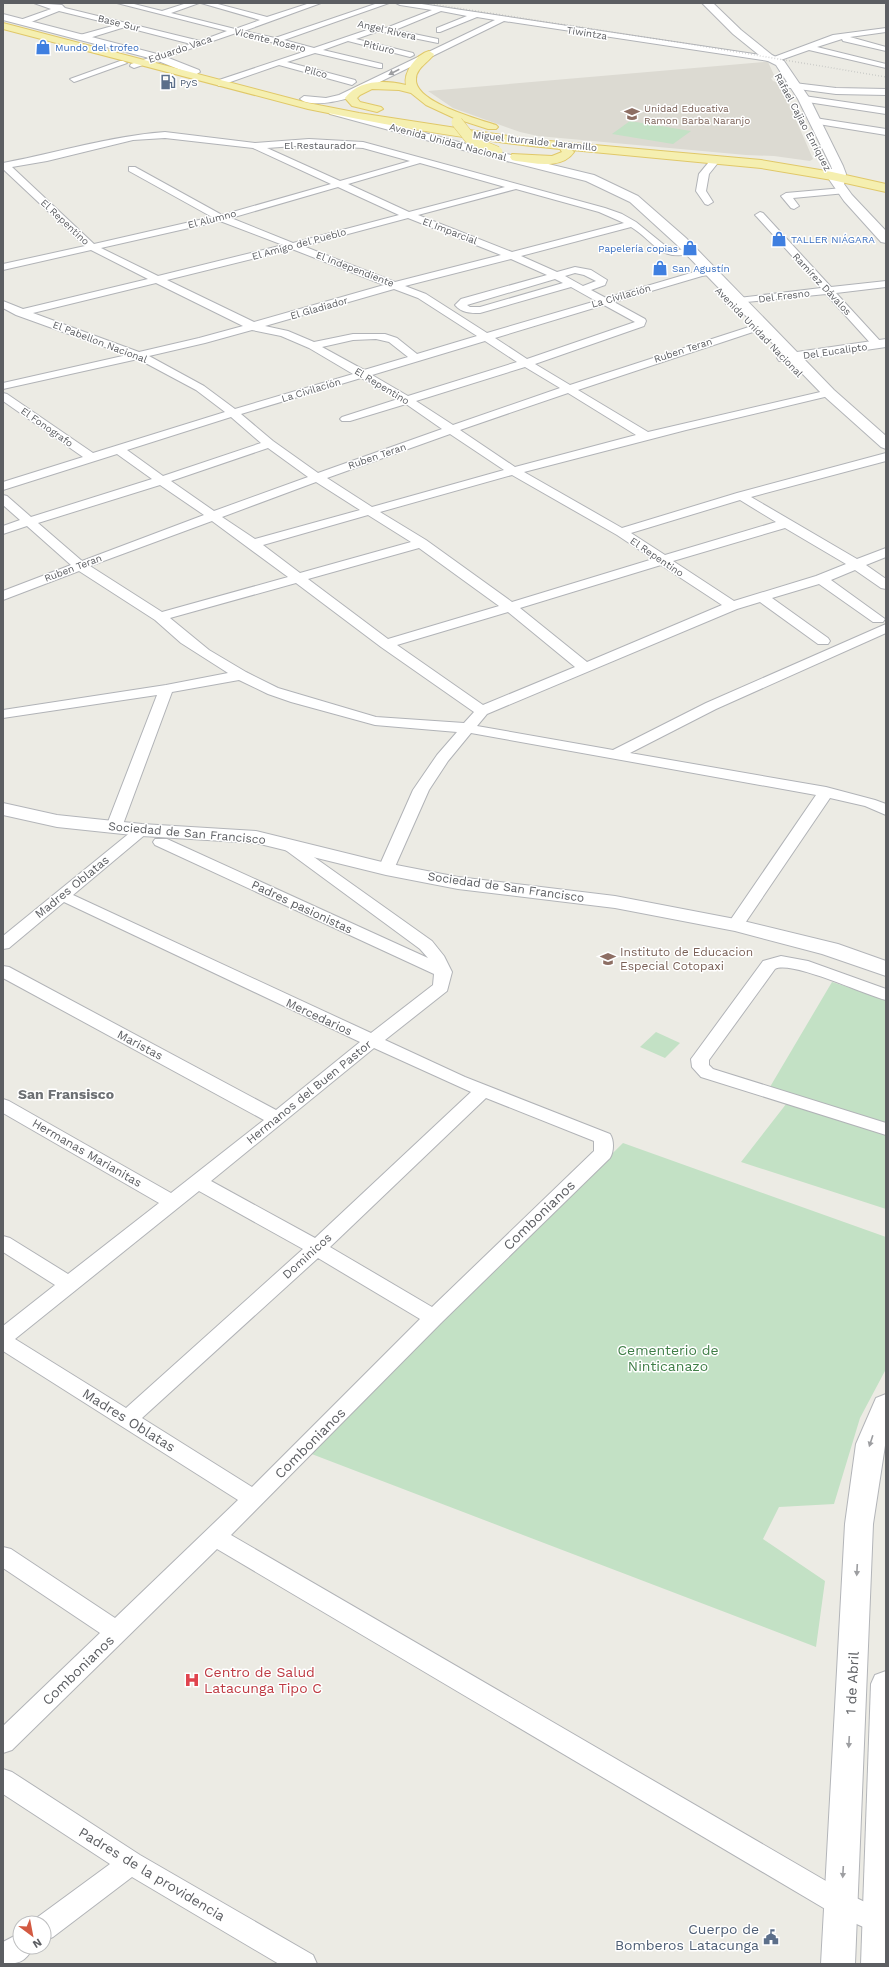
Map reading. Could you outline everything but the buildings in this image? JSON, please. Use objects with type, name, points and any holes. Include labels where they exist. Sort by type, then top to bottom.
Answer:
[{"type":"main road","points":[[707,3],[737,32],[771,59]]},
{"type":"main road","name":"Miguel Iturralde Jaramillo","points":[[3,17],[83,37],[145,61]]},
{"type":"main road","name":"Miguel Iturralde Jaramillo","points":[[3,22],[326,110],[475,135],[564,146],[716,159],[838,181],[886,185]]},
{"type":"main road","name":"Miguel Iturralde Jaramillo","points":[[3,26],[191,73]]},
{"type":"main road","name":"Miguel Iturralde Jaramillo","points":[[3,32],[123,63],[145,61]]},
{"type":"main road","points":[[429,54],[421,62],[410,78],[411,86],[422,102],[456,121],[471,142],[482,148],[521,160],[548,160],[562,158],[568,152],[564,146]]},
{"type":"main road","name":"Rafael Cajiao Enríquez","points":[[771,59],[771,63],[804,99],[838,181],[857,209],[885,236]]},
{"type":"main road","name":"Miguel Iturralde Jaramillo","points":[[224,82],[364,113],[529,138],[717,156],[838,181]]},
{"type":"main road","name":"Rafael Cajiao Enríquez","points":[[791,85],[811,119]]},
{"type":"main road","points":[[398,110],[368,108],[356,104],[351,98],[355,86],[392,86],[416,93],[447,112],[529,138]]},
{"type":"main road","name":"Avenida Unidad Nacional","points":[[326,110],[571,173],[579,180],[623,201],[686,252],[886,456]]},
{"type":"main road","points":[[423,113],[456,121]]},
{"type":"main road","points":[[571,173],[566,165],[572,157],[588,152],[610,150]]},
{"type":"main road","points":[[838,181],[851,186],[871,185],[886,188]]},
{"type":"main road","name":"Avenida Unidad Nacional","points":[[734,302],[755,328],[789,357]]},
{"type":"main road","name":"Del Eucalipto","points":[[789,357],[882,344]]},
{"type":"main road","name":"Avenida Unidad Nacional","points":[[824,394],[886,444]]},
{"type":"main road","name":"Sociedad de San Francisco","points":[[3,810],[57,821],[142,830],[256,837],[386,869],[458,883],[615,902],[736,925],[830,949],[886,969]]},
{"type":"main road","name":"1 de Abril","points":[[838,1964],[859,1524],[870,1444],[886,1405]]},
{"type":"main road","points":[[878,1964],[886,1684]]},
{"type":"street","name":"Base Sur","points":[[38,3],[199,43]]},
{"type":"street","points":[[23,22],[74,3]]},
{"type":"street","name":"Vicente Rosero","points":[[121,3],[379,66]]},
{"type":"street","points":[[83,37],[195,3]]},
{"type":"street","points":[[205,3],[268,20]]},
{"type":"street","name":"Eduardo Vaca","points":[[145,61],[318,3]]},
{"type":"street","points":[[274,41],[385,3]]},
{"type":"street","name":"Tiwintza","points":[[400,3],[501,20],[771,59]]},
{"type":"street","points":[[284,4],[302,8]]},
{"type":"street","points":[[388,30],[437,11]]},
{"type":"street","points":[[440,30],[475,16]]},
{"type":"street","name":"Angel Rivera","points":[[340,18],[435,41]]},
{"type":"street","points":[[304,99],[326,101],[342,97],[355,86],[429,54],[501,20]]},
{"type":"street","points":[[224,82],[379,28]]},
{"type":"street","points":[[771,59],[826,34],[885,28]]},
{"type":"street","points":[[771,59],[836,37],[885,28]]},
{"type":"street","points":[[826,34],[886,49]]},
{"type":"street","name":"Pitiuro","points":[[348,39],[410,55]]},
{"type":"street","points":[[799,45],[886,66]]},
{"type":"street","points":[[74,80],[123,63]]},
{"type":"street","name":"Pilco","points":[[280,63],[355,86]]},
{"type":"street","points":[[791,85],[836,91],[886,92]]},
{"type":"street","points":[[804,99],[886,111]]},
{"type":"street","points":[[811,119],[886,132]]},
{"type":"street","name":"El Restaurador","points":[[4,166],[133,138],[165,135],[255,146],[309,142],[363,145],[602,210],[619,216],[633,224],[664,250],[686,252]]},
{"type":"street","name":"El Imparcial","points":[[255,146],[408,215],[512,255],[556,275],[641,321],[640,324],[526,363]]},
{"type":"street","points":[[708,202],[700,191],[702,178],[716,159]]},
{"type":"street","name":"El Alumno","points":[[3,267],[221,218],[419,161]]},
{"type":"street","name":"El Repentino","points":[[4,166],[92,247],[255,327],[284,333],[313,346],[406,400],[513,471],[621,532],[660,560],[732,606]]},
{"type":"street","name":"El Independiente","points":[[132,169],[221,218],[422,296],[526,363],[647,437]]},
{"type":"street","points":[[794,206],[786,196],[838,181]]},
{"type":"street","name":"El Amigo del Pueblo","points":[[21,312],[292,246],[516,187]]},
{"type":"street","name":"Ramírez Dávalos","points":[[760,215],[829,290],[882,344]]},
{"type":"street","name":"El Gladiador","points":[[3,386],[141,356],[255,327],[396,285],[633,224]]},
{"type":"street","points":[[572,284],[480,310],[468,310],[460,305],[465,300],[579,270],[602,280],[601,283],[583,289]]},
{"type":"street","name":"La Civilación","points":[[3,486],[233,413],[603,301],[706,272]]},
{"type":"street","name":"Del Fresno","points":[[734,302],[886,284]]},
{"type":"street","name":"El Pabellon Nacional","points":[[3,304],[141,356],[182,377],[219,401],[269,444],[316,477],[421,543],[511,608],[584,667]]},
{"type":"street","points":[[3,317],[21,312]]},
{"type":"street","name":"Ruben Teran","points":[[3,596],[79,565],[316,477],[568,388],[755,328]]},
{"type":"street","points":[[313,346],[338,339],[384,337],[393,340],[415,358]]},
{"type":"street","points":[[346,419],[526,363]]},
{"type":"street","points":[[253,544],[513,471],[824,394]]},
{"type":"street","name":"El Fonografo","points":[[3,396],[92,458]]},
{"type":"street","points":[[3,530],[162,480],[269,444]]},
{"type":"street","points":[[119,450],[253,544],[386,644],[482,711]]},
{"type":"street","points":[[621,532],[741,496],[886,456]]},
{"type":"street","points":[[741,496],[857,565],[886,585]]},
{"type":"street","points":[[3,499],[79,565],[160,617],[186,640],[241,675],[296,699],[375,721],[466,728],[614,756],[826,792],[870,803],[886,810]]},
{"type":"street","points":[[386,644],[511,608],[660,560],[787,523]]},
{"type":"street","points":[[160,617],[421,543]]},
{"type":"street","points":[[386,869],[421,790],[442,758],[482,711],[732,606],[821,579],[886,552]]},
{"type":"street","points":[[614,756],[718,703],[882,624],[821,579]]},
{"type":"street","points":[[762,597],[823,641]]},
{"type":"street","points":[[3,714],[166,689],[241,675]]},
{"type":"street","points":[[114,827],[166,689]]},
{"type":"street","points":[[736,925],[826,792]]},
{"type":"street","name":"Madres Oblatas","points":[[3,944],[142,830]]},
{"type":"street","name":"Padres pasionistas","points":[[161,842],[444,972]]},
{"type":"street","points":[[284,843],[426,945],[440,963],[444,972]]},
{"type":"street","name":"Mercedarios","points":[[61,895],[372,1041],[484,1090],[603,1138]]},
{"type":"street","points":[[886,995],[802,965],[782,961],[769,965],[700,1059],[700,1067],[707,1073],[886,1129]]},
{"type":"street","name":"Maristas","points":[[3,971],[277,1119]]},
{"type":"street","name":"Hermanos del Buen Pastor","points":[[3,1337],[441,987],[444,972]]},
{"type":"street","name":"Dominicos","points":[[127,1419],[317,1248],[484,1090]]},
{"type":"street","name":"Hermanas Marianitas","points":[[3,1105],[172,1202]]},
{"type":"street","name":"Combonianos","points":[[3,1742],[254,1499],[434,1318],[603,1153],[603,1138]]},
{"type":"street","points":[[198,1182],[317,1248],[434,1318]]},
{"type":"street","points":[[3,1243],[69,1284]]},
{"type":"street","name":"Madres Oblatas","points":[[3,1341],[254,1499]]},
{"type":"street","points":[[215,1537],[841,1904],[879,1922]]},
{"type":"street","points":[[3,1556],[117,1632]]},
{"type":"street","name":"Padres de la providencia","points":[[3,1780],[131,1864],[292,1962]]},
{"type":"street","points":[[52,1922],[131,1864]]},
{"type":"street","points":[[3,1958],[12,1952]]},
{"type":"shaded area","name":"Unidad Educativa Ramon Barba Naranjo","points":[[768,62],[775,77],[771,78],[773,81],[780,83],[813,159],[810,161],[774,156],[746,155],[538,136],[520,132],[453,108],[428,91]]},
{"type":"green space","points":[[630,121],[691,131],[673,144],[612,134]]},
{"type":"green space","points":[[832,982],[886,999],[886,1209],[741,1162],[790,1099],[767,1092]]},
{"type":"green space","points":[[656,1032],[680,1043],[665,1058],[640,1047]]},
{"type":"green space","name":"Cementerio de Ninticanazo","points":[[623,1143],[886,1237],[886,1369],[860,1418],[834,1504],[779,1507],[763,1539],[825,1581],[816,1647],[309,1453]]},
{"type":"railway","points":[[425,3],[683,43],[886,77]]},
{"type":"place","name":"Mundo del trofeo","points":[[43,47]]},
{"type":"place","name":"PyS","points":[[168,82]]},
{"type":"place","name":"Unidad Educativa Ramon Barba Naranjo","points":[[632,114]]},
{"type":"place","name":"TALLER NIÁGARA","points":[[779,239]]},
{"type":"place","name":"Papelería copias","points":[[690,248]]},
{"type":"place","name":"San Agustín","points":[[660,268]]},
{"type":"place","name":"Instituto de Educacion Especial Cotopaxi","points":[[608,959]]},
{"type":"place","name":"Centro de Salud Latacunga Tipo C","points":[[192,1680]]},
{"type":"place","name":"Cuerpo de Bomberos Latacunga","points":[[771,1937]]},
{"type":"district","name":"San Fransisco","points":[[66,1094]]}]
